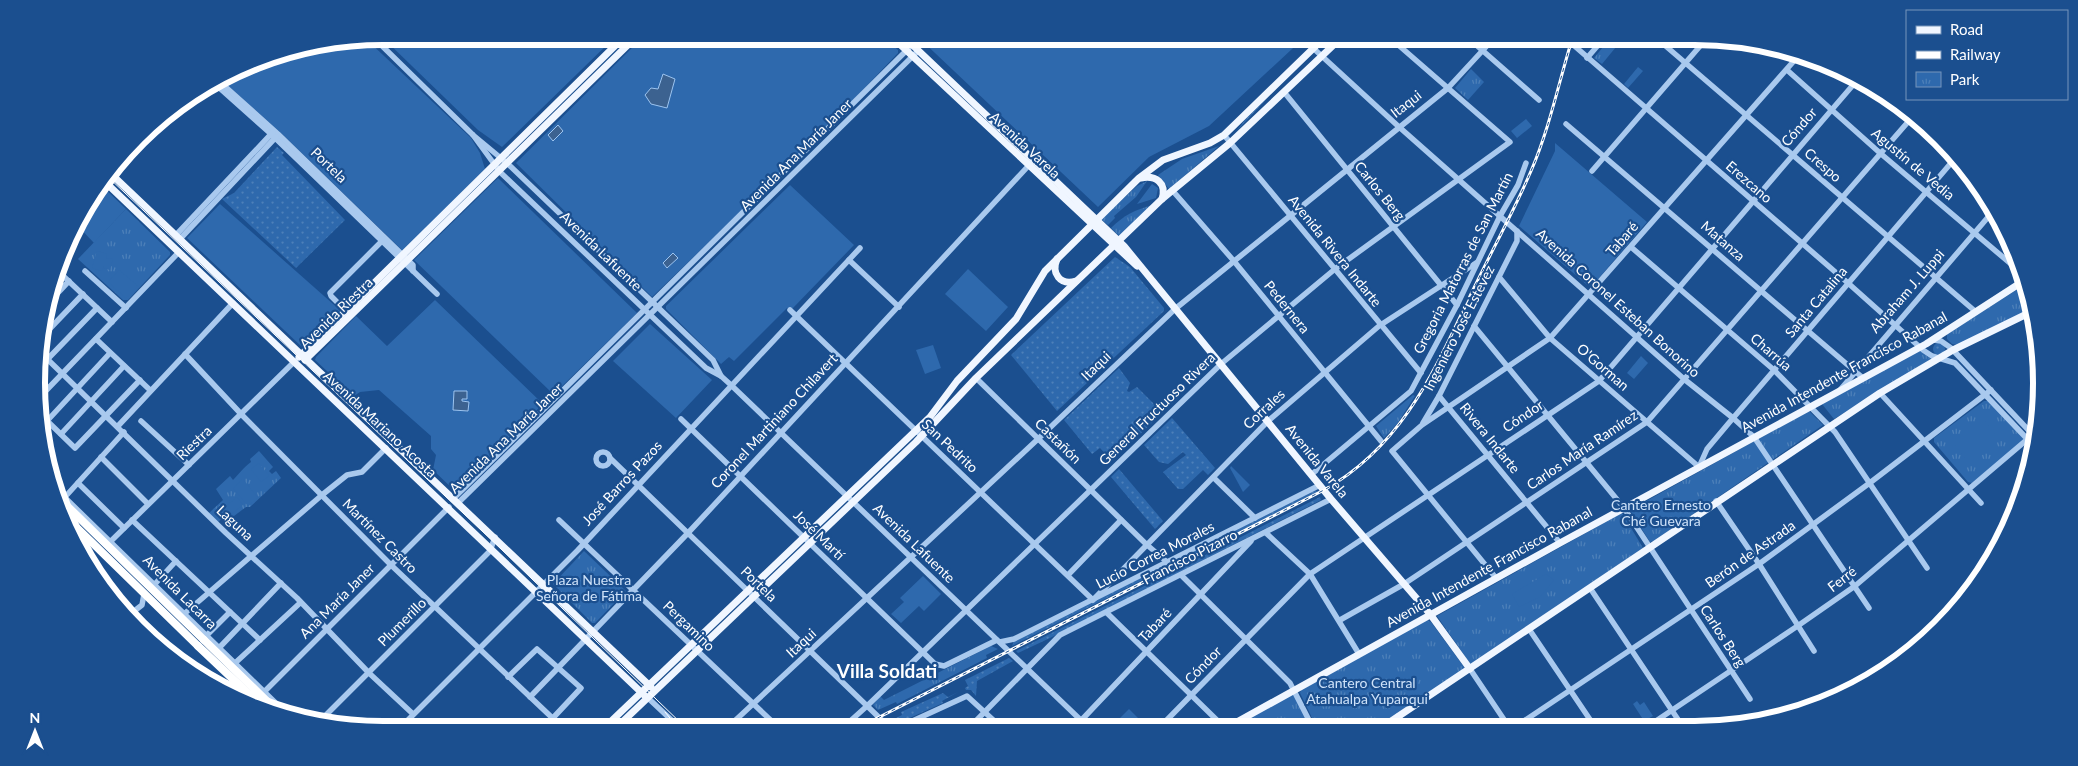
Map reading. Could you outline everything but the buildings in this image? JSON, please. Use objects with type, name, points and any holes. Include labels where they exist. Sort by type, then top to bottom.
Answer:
[{"type":"highway","points":[[68,504],[202,641],[248,692]]},
{"type":"highway","points":[[79,530],[144,594],[202,641],[264,699]]},
{"type":"main road","name":"Avenida Riestra","points":[[295,361],[304,356],[348,320],[494,166],[615,45]]},
{"type":"main road","name":"Avenida Riestra","points":[[304,356],[344,313],[500,172],[628,45]]},
{"type":"main road","name":"Avenida Varela","points":[[901,45],[1029,165],[1117,243],[1143,270],[1331,499],[1430,614],[1470,669]]},
{"type":"main road","name":"Avenida Varela","points":[[912,45],[1034,159],[1094,222]]},
{"type":"main road","points":[[613,721],[645,695],[655,691],[697,651],[804,537],[932,414],[960,377],[1016,319],[1042,276],[1139,178],[1163,160],[1210,143],[1224,135],[1317,45]]},
{"type":"main road","points":[[622,721],[645,695],[649,685],[691,645],[810,543],[922,436],[976,378],[1162,199],[1230,143],[1334,45]]},
{"type":"main road","points":[[977,117],[983,111]]},
{"type":"main road","name":"Avenida Mariano Acosta","points":[[115,177],[655,691]]},
{"type":"main road","points":[[1139,178],[1151,177],[1158,179],[1164,188],[1162,199]]},
{"type":"main road","name":"Avenida Mariano Acosta","points":[[109,186],[645,695]]},
{"type":"main road","points":[[1057,259],[1054,271],[1058,278],[1070,283],[1079,279]]},
{"type":"main road","name":"Avenida Intendente Francisco Rabanal","points":[[1238,721],[1560,542],[1625,510],[1699,467],[1933,340],[2018,285]]},
{"type":"main road","points":[[344,313],[348,320]]},
{"type":"main road","points":[[1391,721],[1716,501],[1880,393],[1953,350],[2026,314]]},
{"type":"main road","name":"Avenida Ana María Janer","points":[[449,507],[456,500]]},
{"type":"street","name":"Avenida Lafuente","points":[[381,45],[713,360],[721,376]]},
{"type":"street","name":"Avenida Ana María Janer","points":[[456,500],[491,460],[912,45]]},
{"type":"street","points":[[1398,45],[1448,88]]},
{"type":"street","points":[[1476,45],[1539,100]]},
{"type":"street","name":"Itaqui","points":[[735,721],[866,597],[1038,439],[1175,308],[1398,126],[1448,88],[1488,45]]},
{"type":"street","name":"Erezcano","points":[[1573,45],[1753,203],[1848,283],[1919,347],[1932,356],[1954,363],[1988,392]]},
{"type":"street","points":[[1587,58],[1598,45]]},
{"type":"street","name":"Crespo","points":[[1664,45],[1976,312]]},
{"type":"street","points":[[1592,170],[1701,45]]},
{"type":"street","name":"Avenida Coronel Esteban Bonorino","points":[[1314,48],[1321,57],[1398,126],[1684,379],[1754,437],[1812,526],[1869,608]]},
{"type":"street","name":"Avenida Ana María Janer","points":[[456,500],[496,466],[556,408],[918,51]]},
{"type":"street","name":"Tabaré","points":[[1427,495],[1392,451],[1422,425],[1509,368],[1550,338],[1795,61]]},
{"type":"street","name":"Agustín de Vedia","points":[[1787,70],[1880,154],[2011,264]]},
{"type":"street","name":"Cóndor","points":[[1166,721],[1310,574],[1599,381],[1853,84]]},
{"type":"street","name":"Portela","points":[[223,85],[383,239],[413,272],[437,294]]},
{"type":"street","name":"Portela","points":[[219,87],[274,134]]},
{"type":"street","name":"General Fructuoso Rivera","points":[[850,721],[1221,364],[1335,270],[1510,142],[1448,88]]},
{"type":"street","name":"Carlos Berg","points":[[1284,92],[1457,305]]},
{"type":"street","name":"Carlos María Ramírez","points":[[1340,620],[1404,584],[1647,422],[1909,121]]},
{"type":"street","name":"Matanza","points":[[1566,124],[1863,378]]},
{"type":"street","points":[[178,237],[274,134]]},
{"type":"street","name":"Avenida Lafuente","points":[[474,135],[500,172],[706,368],[721,376],[731,385],[1081,720]]},
{"type":"street","points":[[1224,135],[1230,143]]},
{"type":"street","points":[[818,139],[819,145],[822,146]]},
{"type":"street","name":"Avenida Rivera Indarte","points":[[1230,143],[1290,214],[1379,326],[1420,373]]},
{"type":"street","name":"Coronel Martiniano Chilavert","points":[[530,697],[688,533],[1034,159]]},
{"type":"street","name":"Gregoria Matorras de San Martín","points":[[1312,474],[1407,397],[1457,305],[1476,263],[1518,185],[1526,163]]},
{"type":"street","name":"Santa Catalina","points":[[1699,467],[1707,449],[1951,163]]},
{"type":"street","name":"Pedernera","points":[[1172,190],[1234,260],[1323,372],[1381,441]]},
{"type":"street","name":"Abraham J. Luppi","points":[[1839,391],[1854,371],[1989,216]]},
{"type":"street","points":[[1516,229],[1517,240],[1528,239]]},
{"type":"street","points":[[344,313],[330,293],[383,239]]},
{"type":"street","name":"Ingeniero José Estevez","points":[[1422,425],[1439,396],[1517,240]]},
{"type":"street","name":"Charrúa","points":[[1631,247],[1774,370],[1811,406],[1829,426],[1871,482],[1926,568]]},
{"type":"street","name":"José Barros Pazos","points":[[406,721],[544,584],[860,248]]},
{"type":"street","points":[[45,392],[179,252]]},
{"type":"street","points":[[848,260],[899,307]]},
{"type":"street","name":"Corrales","points":[[1092,600],[1268,421],[1323,372],[1379,326],[1476,263]]},
{"type":"street","points":[[85,271],[126,308]]},
{"type":"street","points":[[63,275],[112,322]]},
{"type":"street","name":"O'Gorman","points":[[1499,277],[1550,338],[1699,467]]},
{"type":"street","points":[[58,293],[69,281]]},
{"type":"street","points":[[49,329],[83,294]]},
{"type":"street","points":[[118,426],[233,303]]},
{"type":"street","points":[[48,359],[97,308]]},
{"type":"street","name":"San Pedrito","points":[[790,310],[1092,600]]},
{"type":"street","name":"Carlos Berg","points":[[1474,326],[1625,510],[1648,548],[1750,699]]},
{"type":"street","points":[[96,339],[150,390]]},
{"type":"street","points":[[1933,340],[1941,341],[1953,350],[1988,392],[2029,432]]},
{"type":"street","points":[[47,413],[78,388],[110,353]]},
{"type":"street","name":"Martínez Castro","points":[[185,354],[242,415],[391,565],[554,721]]},
{"type":"street","name":"Laguna","points":[[48,359],[281,583],[369,673],[413,714]]},
{"type":"street","name":"Riestra","points":[[110,542],[242,415],[295,361]]},
{"type":"street","points":[[61,434],[124,366]]},
{"type":"street","name":"Castañón","points":[[976,378],[1121,520],[1167,562]]},
{"type":"street","points":[[48,422],[75,448],[140,380]]},
{"type":"street","name":"Berón de Astrada","points":[[1524,721],[1759,564],[1871,482],[1988,392]]},
{"type":"street","points":[[1880,393],[1981,503]]},
{"type":"street","name":"Rivera Indarte","points":[[1439,396],[1560,542]]},
{"type":"street","points":[[550,403],[556,408]]},
{"type":"street","name":"José Martí","points":[[681,419],[923,652],[941,667]]},
{"type":"street","points":[[141,421],[189,465]]},
{"type":"street","points":[[65,496],[78,484],[124,432]]},
{"type":"street","name":"Ferré","points":[[1656,721],[1800,626],[1855,586],[1907,540],[2028,440]]},
{"type":"street","points":[[184,614],[322,495],[347,475],[362,472],[386,448]]},
{"type":"street","points":[[102,457],[148,504]]},
{"type":"street","name":"Portela","points":[[610,458],[883,721]]},
{"type":"street","points":[[491,460],[496,466]]},
{"type":"street","points":[[1214,478],[1255,518]]},
{"type":"street","points":[[78,484],[124,528]]},
{"type":"street","name":"Lucio Correa Morales","points":[[941,667],[998,641],[1014,639],[1320,485]]},
{"type":"street","points":[[1427,495],[1496,578]]},
{"type":"street","name":"Francisco Pizarro","points":[[1027,668],[1060,635],[1331,499]]},
{"type":"street","points":[[1716,501],[1800,626],[1814,651]]},
{"type":"street","name":"Avenida Lacarra","points":[[67,503],[184,614],[202,641],[218,648],[275,703]]},
{"type":"street","name":"Ana María Janer","points":[[264,692],[449,507]]},
{"type":"street","points":[[132,520],[260,640]]},
{"type":"street","name":"Pergamino","points":[[559,520],[772,721]]},
{"type":"street","points":[[1068,575],[1121,520]]},
{"type":"street","points":[[1266,533],[1310,574],[1340,620],[1358,654]]},
{"type":"street","points":[[492,549],[495,537]]},
{"type":"street","name":"Tabaré","points":[[1081,720],[1255,538]]},
{"type":"street","name":"Plumerillo","points":[[325,716],[492,549]]},
{"type":"street","points":[[154,585],[176,561]]},
{"type":"street","points":[[1181,575],[1295,689],[1310,721]]},
{"type":"street","points":[[218,648],[244,624],[281,583]]},
{"type":"street","points":[[1590,588],[1679,721]]},
{"type":"street","points":[[134,611],[142,605],[144,594]]},
{"type":"street","points":[[234,664],[300,603]]},
{"type":"street","points":[[202,641],[230,612]]},
{"type":"street","points":[[1107,613],[1219,721]]},
{"type":"street","points":[[1529,629],[1591,721]]},
{"type":"street","points":[[508,677],[537,649],[582,688],[552,719]]},
{"type":"street","points":[[975,721],[1027,668]]},
{"type":"street","points":[[1470,669],[1505,721]]},
{"type":"street","points":[[243,690],[252,681]]},
{"type":"street","name":"Avenida Mariano Acosta","points":[[645,695],[673,721]]},
{"type":"street","points":[[911,721],[963,696],[972,698],[995,721]]},
{"type":"street","points":[[1398,716],[1401,721]]},
{"type":"green space","points":[[373,45],[471,138],[480,153],[485,169],[403,251],[281,133],[226,84],[274,63],[317,51]]},
{"type":"green space","points":[[390,45],[607,45],[502,147],[478,130]]},
{"type":"green space","points":[[635,45],[893,45],[898,50],[898,53],[816,139],[652,297],[516,163]]},
{"type":"green space","points":[[927,45],[1296,45],[1209,126],[1149,157],[1098,207]]},
{"type":"green space","points":[[1605,45],[1618,45],[1602,64],[1594,58]]},
{"type":"green space","points":[[1638,67],[1643,71],[1628,88],[1624,84]]},
{"type":"green space","points":[[1471,69],[1484,82],[1468,100],[1455,88]]},
{"type":"green space","points":[[1272,93],[1235,133],[1245,120]]},
{"type":"green space","points":[[1526,119],[1532,126],[1517,138],[1511,131]]},
{"type":"green space","points":[[1555,143],[1647,222],[1592,286],[1587,285],[1519,226],[1555,151]]},
{"type":"green space","points":[[1219,146],[1169,189],[1158,175],[1182,159]]},
{"type":"green space","points":[[277,147],[284,153],[282,155],[345,220],[296,268],[222,199],[234,193]]},
{"type":"green space","points":[[498,178],[637,313],[556,392],[551,392],[414,260]]},
{"type":"green space","points":[[1147,181],[1136,197],[1114,216],[1115,218],[1108,225],[1101,219],[1137,186]]},
{"type":"green space","points":[[1152,184],[1158,188],[1156,198],[1137,204]]},
{"type":"green space","points":[[790,185],[854,245],[792,309],[787,308],[734,361],[729,357],[721,364],[666,309],[666,306]]},
{"type":"green space","points":[[106,190],[126,209],[94,243],[82,230]]},
{"type":"green space","points":[[220,204],[341,311],[302,347],[187,238]]},
{"type":"green space","points":[[1152,205],[1119,236],[1111,228],[1130,214]]},
{"type":"green space","points":[[126,209],[170,252],[170,255],[128,300],[123,300],[78,259]]},
{"type":"green space","points":[[97,251],[107,254],[106,258],[113,259],[110,270],[104,268],[104,266],[102,271],[92,268]]},
{"type":"green space","points":[[1115,257],[1130,267],[1164,308],[1164,311],[1057,411],[1011,355]]},
{"type":"green space","points":[[968,269],[1008,307],[986,331],[945,294]]},
{"type":"green space","points":[[119,270],[138,286],[126,298],[108,282]]},
{"type":"green space","points":[[2019,288],[2025,311],[1958,345],[1952,344],[1947,339],[1947,334]]},
{"type":"green space","points":[[435,300],[543,404],[455,491],[433,470],[436,455],[431,449],[431,436],[379,390],[360,392],[354,396],[315,360],[356,316],[387,346]]},
{"type":"green space","points":[[650,324],[712,380],[676,418],[613,361]]},
{"type":"green space","points":[[1937,343],[1941,343],[1945,349],[1941,355],[1937,355],[1933,351],[1933,347]]},
{"type":"green space","points":[[933,345],[941,368],[925,374],[916,350]]},
{"type":"green space","points":[[1919,350],[1931,359],[1834,419],[1822,404]]},
{"type":"green space","points":[[1641,356],[1648,363],[1634,379],[1627,373]]},
{"type":"green space","points":[[1119,368],[1130,383],[1127,391],[1129,392],[1137,387],[1154,404],[1158,404],[1174,392],[1181,395],[1117,456],[1112,452],[1111,454],[1115,458],[1107,465],[1106,463],[1110,459],[1100,448],[1092,454],[1064,420]]},
{"type":"green space","points":[[1413,395],[1415,396],[1397,424],[1384,438],[1376,426]]},
{"type":"green space","points":[[1984,401],[1989,401],[2023,437],[2023,442],[1972,483],[1968,482],[1934,442],[1934,438]]},
{"type":"green space","name":"Cantero Ernesto Ché Guevara","points":[[1809,411],[1823,425],[1650,542],[1630,510]]},
{"type":"green space","points":[[1172,418],[1215,468],[1208,475],[1203,470],[1183,489],[1178,489],[1163,472],[1186,455],[1183,452],[1168,464],[1159,462],[1144,445]]},
{"type":"green space","points":[[1985,421],[1995,434],[1965,458],[1955,445]]},
{"type":"green space","points":[[259,451],[273,467],[269,471],[272,474],[276,471],[281,478],[250,507],[246,507],[234,516],[226,515],[217,523],[208,514],[223,500],[216,489],[230,476],[233,480]]},
{"type":"green space","points":[[259,463],[269,476],[261,482],[251,469]]},
{"type":"green space","points":[[1231,466],[1250,485],[1243,492],[1230,468]]},
{"type":"green space","points":[[1119,469],[1163,521],[1155,529],[1111,477]]},
{"type":"green space","points":[[243,479],[258,498],[248,506],[233,488]]},
{"type":"green space","points":[[1316,490],[1317,492],[1012,646],[1014,641]]},
{"type":"green space","points":[[237,497],[243,505],[231,514],[225,507]]},
{"type":"green space","points":[[1320,497],[1321,500],[1050,638],[1018,653],[1016,651]]},
{"type":"green space","points":[[1622,513],[1643,548],[1471,664],[1469,662],[1437,616]]},
{"type":"green space","name":"Plaza Nuestra Señora de Fátima","points":[[584,551],[626,591],[595,623],[592,623],[553,584]]},
{"type":"green space","points":[[1546,574],[1554,580],[1540,597],[1519,607],[1512,594]]},
{"type":"green space","points":[[923,576],[941,594],[924,611],[919,606],[901,623],[891,614],[904,602],[900,598]]},
{"type":"green space","points":[[590,596],[602,607],[593,617],[581,606]]},
{"type":"green space","name":"Cantero Central Atahualpa Yupanqui","points":[[1427,620],[1431,622],[1464,667],[1463,670],[1385,721],[1314,721],[1300,693],[1301,690]]},
{"type":"green space","points":[[991,646],[998,649],[986,655],[987,658],[897,704],[896,702],[878,710],[873,705],[880,696],[884,700]]},
{"type":"green space","points":[[1009,658],[1013,661],[977,681],[976,696],[971,690],[966,690],[965,688],[968,686],[965,680]]},
{"type":"green space","points":[[958,692],[942,701],[943,703],[903,721],[892,721],[902,715],[901,712],[943,693],[948,697]]},
{"type":"green space","points":[[1294,695],[1307,721],[1245,721]]},
{"type":"green space","points":[[1637,701],[1640,705],[1644,702],[1653,716],[1644,721],[1633,704]]},
{"type":"green space","points":[[1129,709],[1141,721],[1117,721]]},
{"type":"shaded area","points":[[663,74],[675,79],[667,108],[651,104],[645,95],[651,88],[658,89]]},
{"type":"shaded area","points":[[558,125],[563,131],[553,141],[548,135]]},
{"type":"shaded area","points":[[673,253],[678,258],[667,268],[663,263]]},
{"type":"shaded area","points":[[454,391],[467,391],[467,399],[462,399],[462,401],[469,402],[468,411],[453,410]]},
{"type":"tram line","points":[[112,181],[501,549],[679,721]]},
{"type":"tram line","points":[[665,712],[670,721]]},
{"type":"railway","points":[[872,721],[1324,490],[1352,472],[1376,451],[1396,428],[1430,376],[1517,201],[1544,138],[1570,45]]},
{"type":"district","name":"Villa Soldati","points":[[887,671]]}]
